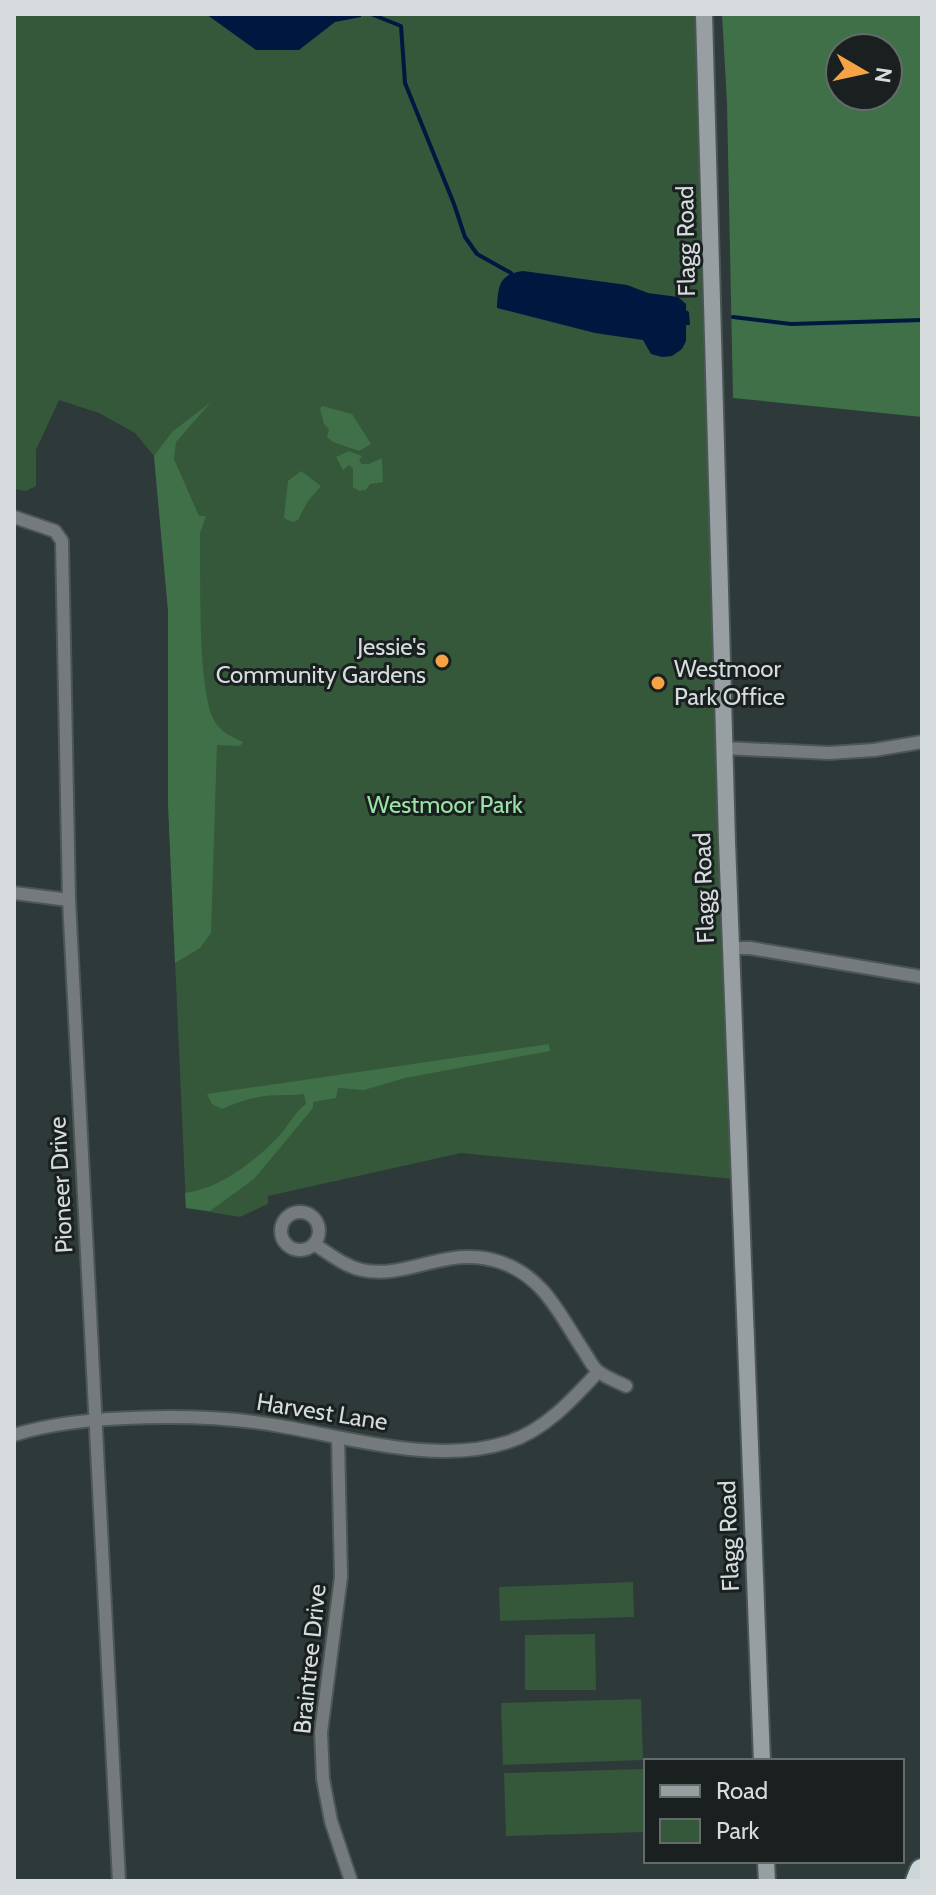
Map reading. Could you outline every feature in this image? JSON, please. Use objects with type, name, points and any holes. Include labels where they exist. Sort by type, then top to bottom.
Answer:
[{"type":"highway","points":[[918,1881],[922,1871]]},
{"type":"street","name":"Flagg Road","points":[[704,14],[730,948],[762,1759]]},
{"type":"street","name":"Pioneer Drive","points":[[14,517],[55,531],[62,541],[69,900],[119,1881]]},
{"type":"street","points":[[724,748],[829,753],[922,742]]},
{"type":"street","points":[[14,893],[69,900]]},
{"type":"street","points":[[730,948],[750,948],[922,977]]},
{"type":"street","points":[[314,1244],[340,1262],[364,1270],[401,1269],[461,1255],[480,1257],[515,1268],[545,1290],[598,1372],[626,1386]]},
{"type":"street","name":"Harvest Lane","points":[[14,1435],[95,1421],[167,1418],[278,1425],[405,1448],[482,1448],[519,1438],[572,1400],[598,1372]]},
{"type":"street","name":"Braintree Drive","points":[[338,1438],[341,1577],[321,1732],[323,1779],[331,1821],[351,1881]]},
{"type":"green space","name":"Westmoor Park","points":[[14,14],[696,14],[702,304],[734,1179],[461,1153],[268,1196],[268,1204],[240,1217],[186,1208],[168,802],[168,610],[154,456],[135,433],[99,413],[59,400],[36,450],[36,486],[26,491],[14,489]]},
{"type":"green space","points":[[722,14],[922,14],[922,417],[733,398],[727,103]]},
{"type":"green space","points":[[211,402],[176,442],[174,459],[199,516],[206,516],[200,533],[200,602],[202,658],[209,704],[220,728],[243,742],[240,746],[217,745],[211,933],[200,948],[175,963],[168,802],[168,610],[154,456],[172,432]]},
{"type":"green space","points":[[322,406],[352,414],[371,444],[359,451],[333,442],[327,437],[329,429],[324,424]]},
{"type":"green space","points":[[349,451],[362,456],[359,461],[362,464],[382,458],[383,482],[370,484],[366,490],[359,491],[353,487],[353,469],[349,465],[343,470],[336,457]]},
{"type":"green space","points":[[301,471],[321,486],[298,520],[292,522],[284,518],[288,481]]},
{"type":"green space","points":[[549,1044],[550,1051],[405,1078],[364,1090],[338,1088],[336,1098],[313,1102],[313,1108],[254,1179],[210,1211],[186,1208],[185,1193],[210,1186],[247,1165],[277,1138],[306,1104],[304,1094],[270,1096],[222,1109],[212,1104],[207,1094]]},
{"type":"green space","points":[[633,1582],[634,1617],[500,1621],[499,1587]]},
{"type":"green space","points":[[595,1634],[596,1690],[525,1690],[525,1635]]},
{"type":"green space","points":[[641,1699],[643,1760],[503,1765],[501,1703]]},
{"type":"green space","points":[[643,1769],[644,1832],[506,1836],[504,1773]]},
{"type":"water","points":[[206,14],[361,14],[361,17],[335,22],[299,50],[256,50]]},
{"type":"water","points":[[523,271],[627,285],[648,293],[678,297],[689,312],[686,341],[682,349],[672,356],[662,357],[651,354],[643,340],[595,333],[497,308],[501,282],[509,275]]},
{"type":"waterway","points":[[371,14],[401,26],[405,83],[465,237],[477,254],[511,273]]},
{"type":"waterway","points":[[733,317],[791,324],[922,320]]},
{"type":"place","name":"Jessie's Community Gardens","points":[[442,661]]},
{"type":"place","name":"Westmoor Park Office","points":[[658,683]]}]
